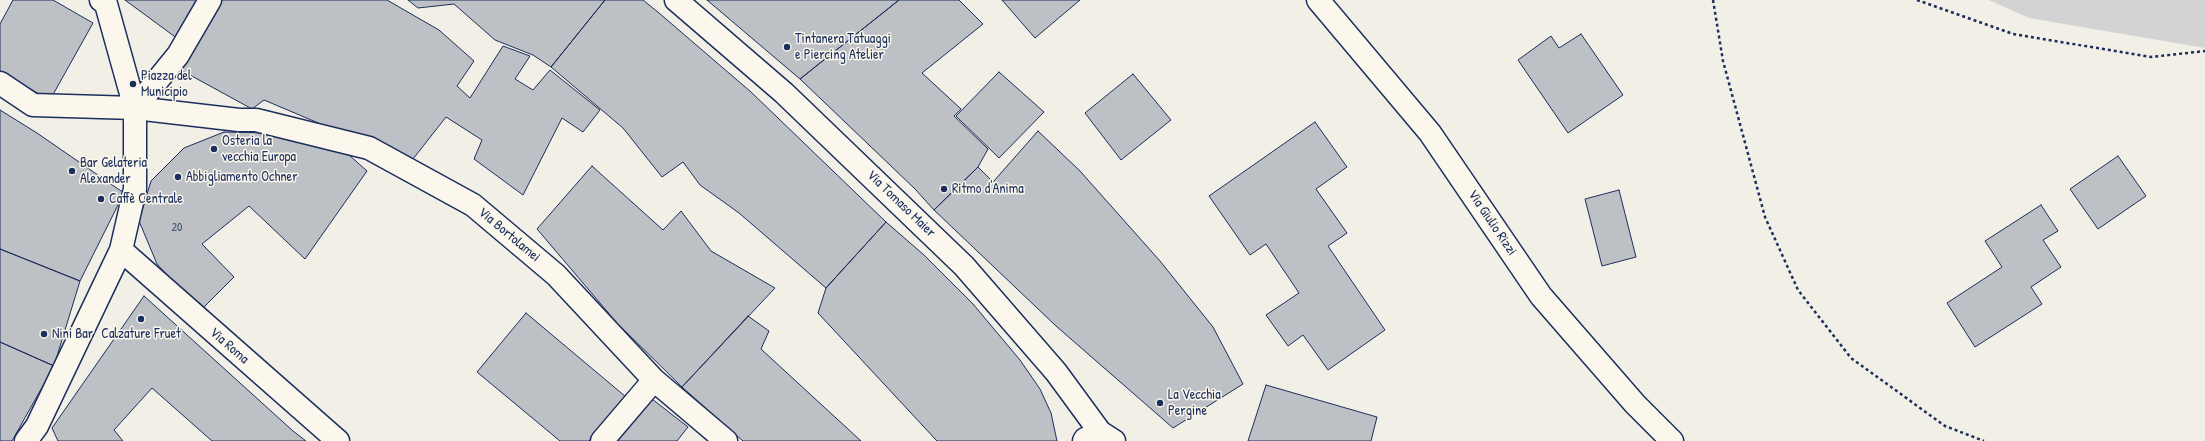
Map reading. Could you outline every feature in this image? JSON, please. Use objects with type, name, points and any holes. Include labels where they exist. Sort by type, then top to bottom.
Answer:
[{"type":"street","points":[[135,108],[178,55],[210,0]]},
{"type":"street","name":"Via Tomaso Maier","points":[[676,0],[784,93],[964,266],[1056,372],[1099,438]]},
{"type":"street","name":"Via Giulio Rizzi","points":[[1318,0],[1430,133],[1541,296],[1634,404],[1672,441]]},
{"type":"street","points":[[26,441],[37,426],[121,250],[135,189],[135,108],[104,2]]},
{"type":"street","points":[[2,88],[33,105],[135,108]]},
{"type":"street","name":"Via Bortolamei","points":[[135,108],[239,120],[256,120],[368,148],[473,205],[556,275],[654,380],[726,441]]},
{"type":"street","name":"Via Roma","points":[[121,250],[338,441]]},
{"type":"street","points":[[602,441],[654,380]]},
{"type":"path","points":[[1712,0],[1723,60],[1766,217],[1798,290],[1851,358],[1945,426],[1984,441]]},
{"type":"path","points":[[1917,0],[2013,34],[2151,57],[2205,51]]},
{"type":"shaded area","points":[[1989,0],[2205,0],[2205,48],[2029,18]]},
{"type":"building","points":[[13,0],[53,0],[93,23],[50,100],[0,72],[0,24]]},
{"type":"building","points":[[125,0],[201,0],[178,39]]},
{"type":"building","points":[[218,0],[387,0],[439,30],[474,61],[457,86],[470,98],[503,46],[530,56],[515,79],[533,90],[550,70],[600,110],[583,132],[562,118],[523,195],[474,159],[482,140],[446,117],[413,159],[382,143],[323,125],[264,100],[252,109],[179,69]]},
{"type":"building","points":[[408,0],[605,0],[551,67],[533,55],[495,40],[454,4],[418,8]]},
{"type":"building","points":[[605,0],[643,0],[751,92],[886,222],[826,288],[739,213],[700,185],[683,162],[662,177],[623,128],[551,67]]},
{"type":"building","points":[[707,0],[899,0],[800,79]]},
{"type":"building","points":[[899,0],[959,0],[983,24],[922,73],[961,109],[954,116],[988,149],[978,167],[934,210],[915,189],[800,79]]},
{"type":"building","points":[[1002,0],[1080,0],[1035,38]]},
{"type":"building","points":[[1581,34],[1623,95],[1568,133],[1518,60],[1551,36],[1559,48]]},
{"type":"building","points":[[999,72],[1044,112],[999,158],[956,116]]},
{"type":"building","points":[[1133,74],[1171,120],[1121,160],[1085,113]]},
{"type":"building","points":[[0,110],[37,133],[124,193],[80,281],[0,249]]},
{"type":"building","points":[[1315,122],[1347,167],[1316,189],[1347,233],[1328,246],[1385,330],[1328,370],[1303,335],[1288,346],[1266,315],[1299,293],[1266,244],[1250,255],[1209,196]]},
{"type":"building","points":[[1038,131],[1080,171],[1160,261],[1213,327],[1243,384],[1173,428],[1056,326],[934,210],[978,167],[993,182]]},
{"type":"building","points":[[224,132],[273,133],[349,155],[367,171],[305,259],[249,206],[202,244],[234,277],[200,311],[157,264],[139,221],[151,181],[184,148]]},
{"type":"building","points":[[2118,156],[2146,196],[2098,229],[2070,189]]},
{"type":"building","points":[[592,166],[663,230],[681,211],[711,251],[775,288],[682,387],[617,323],[537,229]]},
{"type":"building","points":[[1619,190],[1636,257],[1602,266],[1585,199]]},
{"type":"building","points":[[2041,205],[2058,231],[2043,240],[2061,267],[2031,287],[2042,304],[1975,347],[1947,303],[2002,267],[1985,241]]},
{"type":"building","points":[[886,222],[924,255],[973,304],[1020,360],[1040,389],[1051,413],[1057,441],[937,441],[818,313],[826,288]]},
{"type":"building","points":[[0,249],[80,281],[54,366],[0,342]]},
{"type":"building","points":[[144,296],[293,431],[306,441],[212,441],[152,388],[114,430],[123,441],[58,441],[52,428]]},
{"type":"building","points":[[526,313],[626,397],[589,441],[560,441],[477,372]]},
{"type":"building","points":[[748,316],[769,331],[761,349],[861,441],[743,441],[682,387]]},
{"type":"building","points":[[0,342],[54,366],[12,441],[0,441]]},
{"type":"building","points":[[1266,385],[1377,417],[1371,441],[1248,441]]},
{"type":"building","points":[[652,399],[688,427],[677,441],[613,441],[624,426]]},
{"type":"place","name":"Tintanera Tatuaggi e Piercing Atelier","points":[[787,47]]},
{"type":"place","name":"Piazza del Municipio","points":[[133,84]]},
{"type":"place","name":"Osteria la vecchia Europa","points":[[214,149]]},
{"type":"place","name":"Bar Gelateria Alexander","points":[[72,171]]},
{"type":"place","name":"Abbigliamento Ochner","points":[[178,177]]},
{"type":"place","name":"Ritmo d'Anima","points":[[944,189]]},
{"type":"place","name":"Caffè Centrale","points":[[101,199]]},
{"type":"place","name":"Calzature Fruet","points":[[141,319]]},
{"type":"place","name":"Nini Bar","points":[[44,334]]},
{"type":"place","name":"La Vecchia Pergine","points":[[1160,403]]}]
